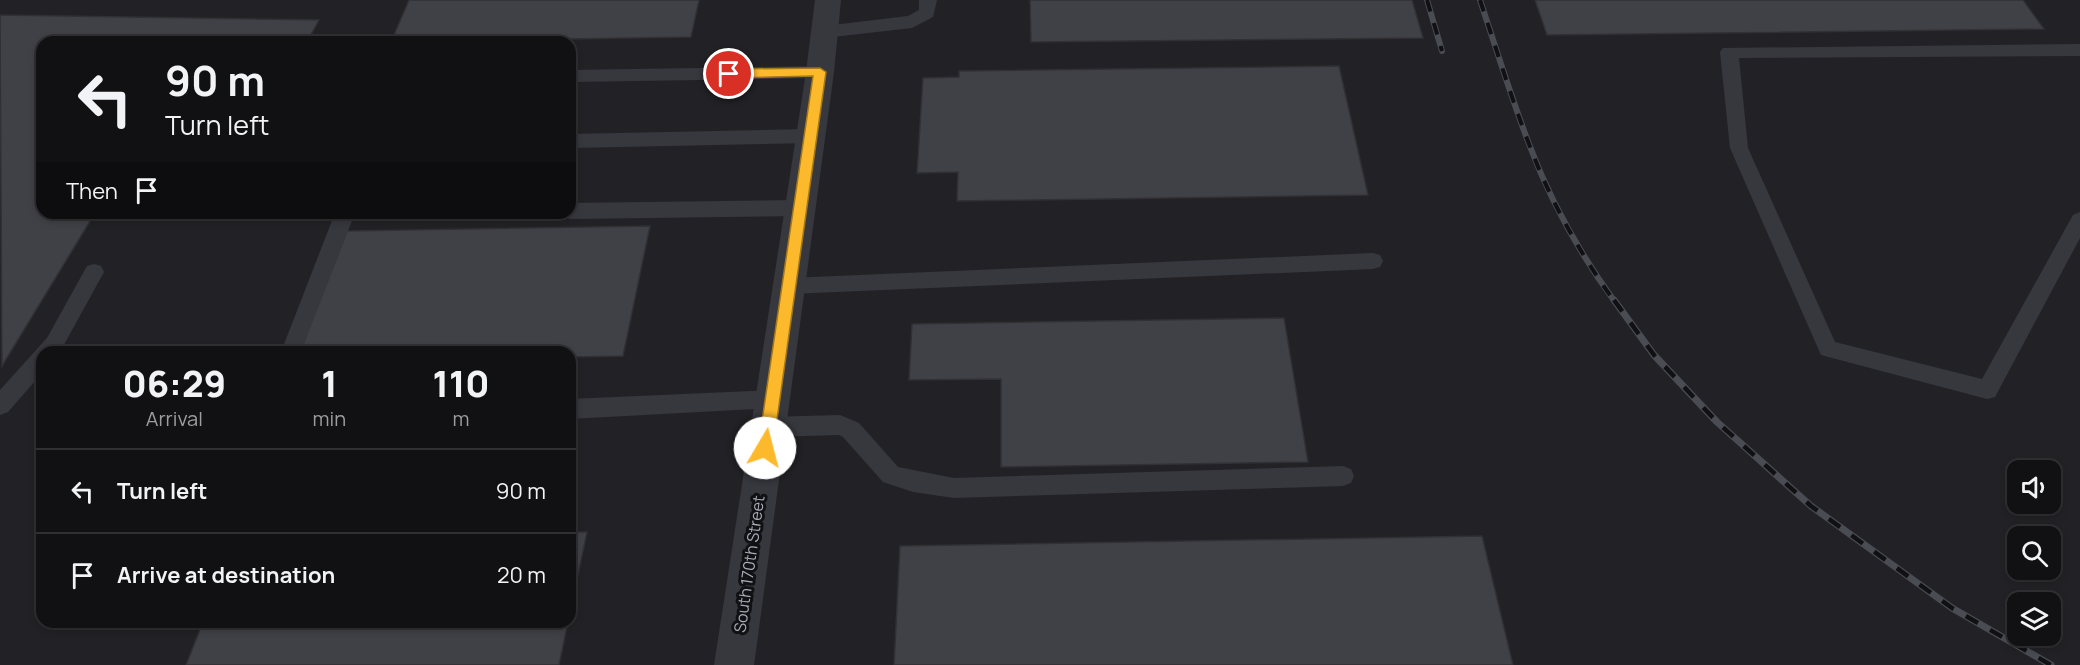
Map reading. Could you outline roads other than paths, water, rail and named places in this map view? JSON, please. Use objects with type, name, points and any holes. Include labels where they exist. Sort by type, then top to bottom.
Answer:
[{"type":"street","name":"South 170th Street","points":[[734,665],[811,136],[826,16]]},
{"type":"lane","points":[[826,16],[912,22],[927,13],[928,0]]},
{"type":"lane","points":[[2080,50],[1730,52],[1739,148],[1828,349],[1987,390],[2080,220]]},
{"type":"lane","points":[[576,76],[820,72]]},
{"type":"lane","points":[[576,141],[811,136]]},
{"type":"lane","points":[[576,211],[800,208]]},
{"type":"lane","points":[[293,346],[343,219]]},
{"type":"lane","points":[[789,286],[1373,261]]},
{"type":"lane","points":[[52,346],[94,272]]},
{"type":"lane","points":[[0,405],[36,365]]},
{"type":"lane","points":[[576,409],[771,413],[840,425],[851,430],[891,475],[913,482],[954,488],[1343,476]]},
{"type":"railway","points":[[1427,0],[1442,51]]},
{"type":"railway","points":[[1480,0],[1522,126],[1546,186],[1578,246],[1615,302]]},
{"type":"railway","points":[[1614,300],[1654,355],[1717,422],[1811,506],[1952,608],[2051,665]]}]
